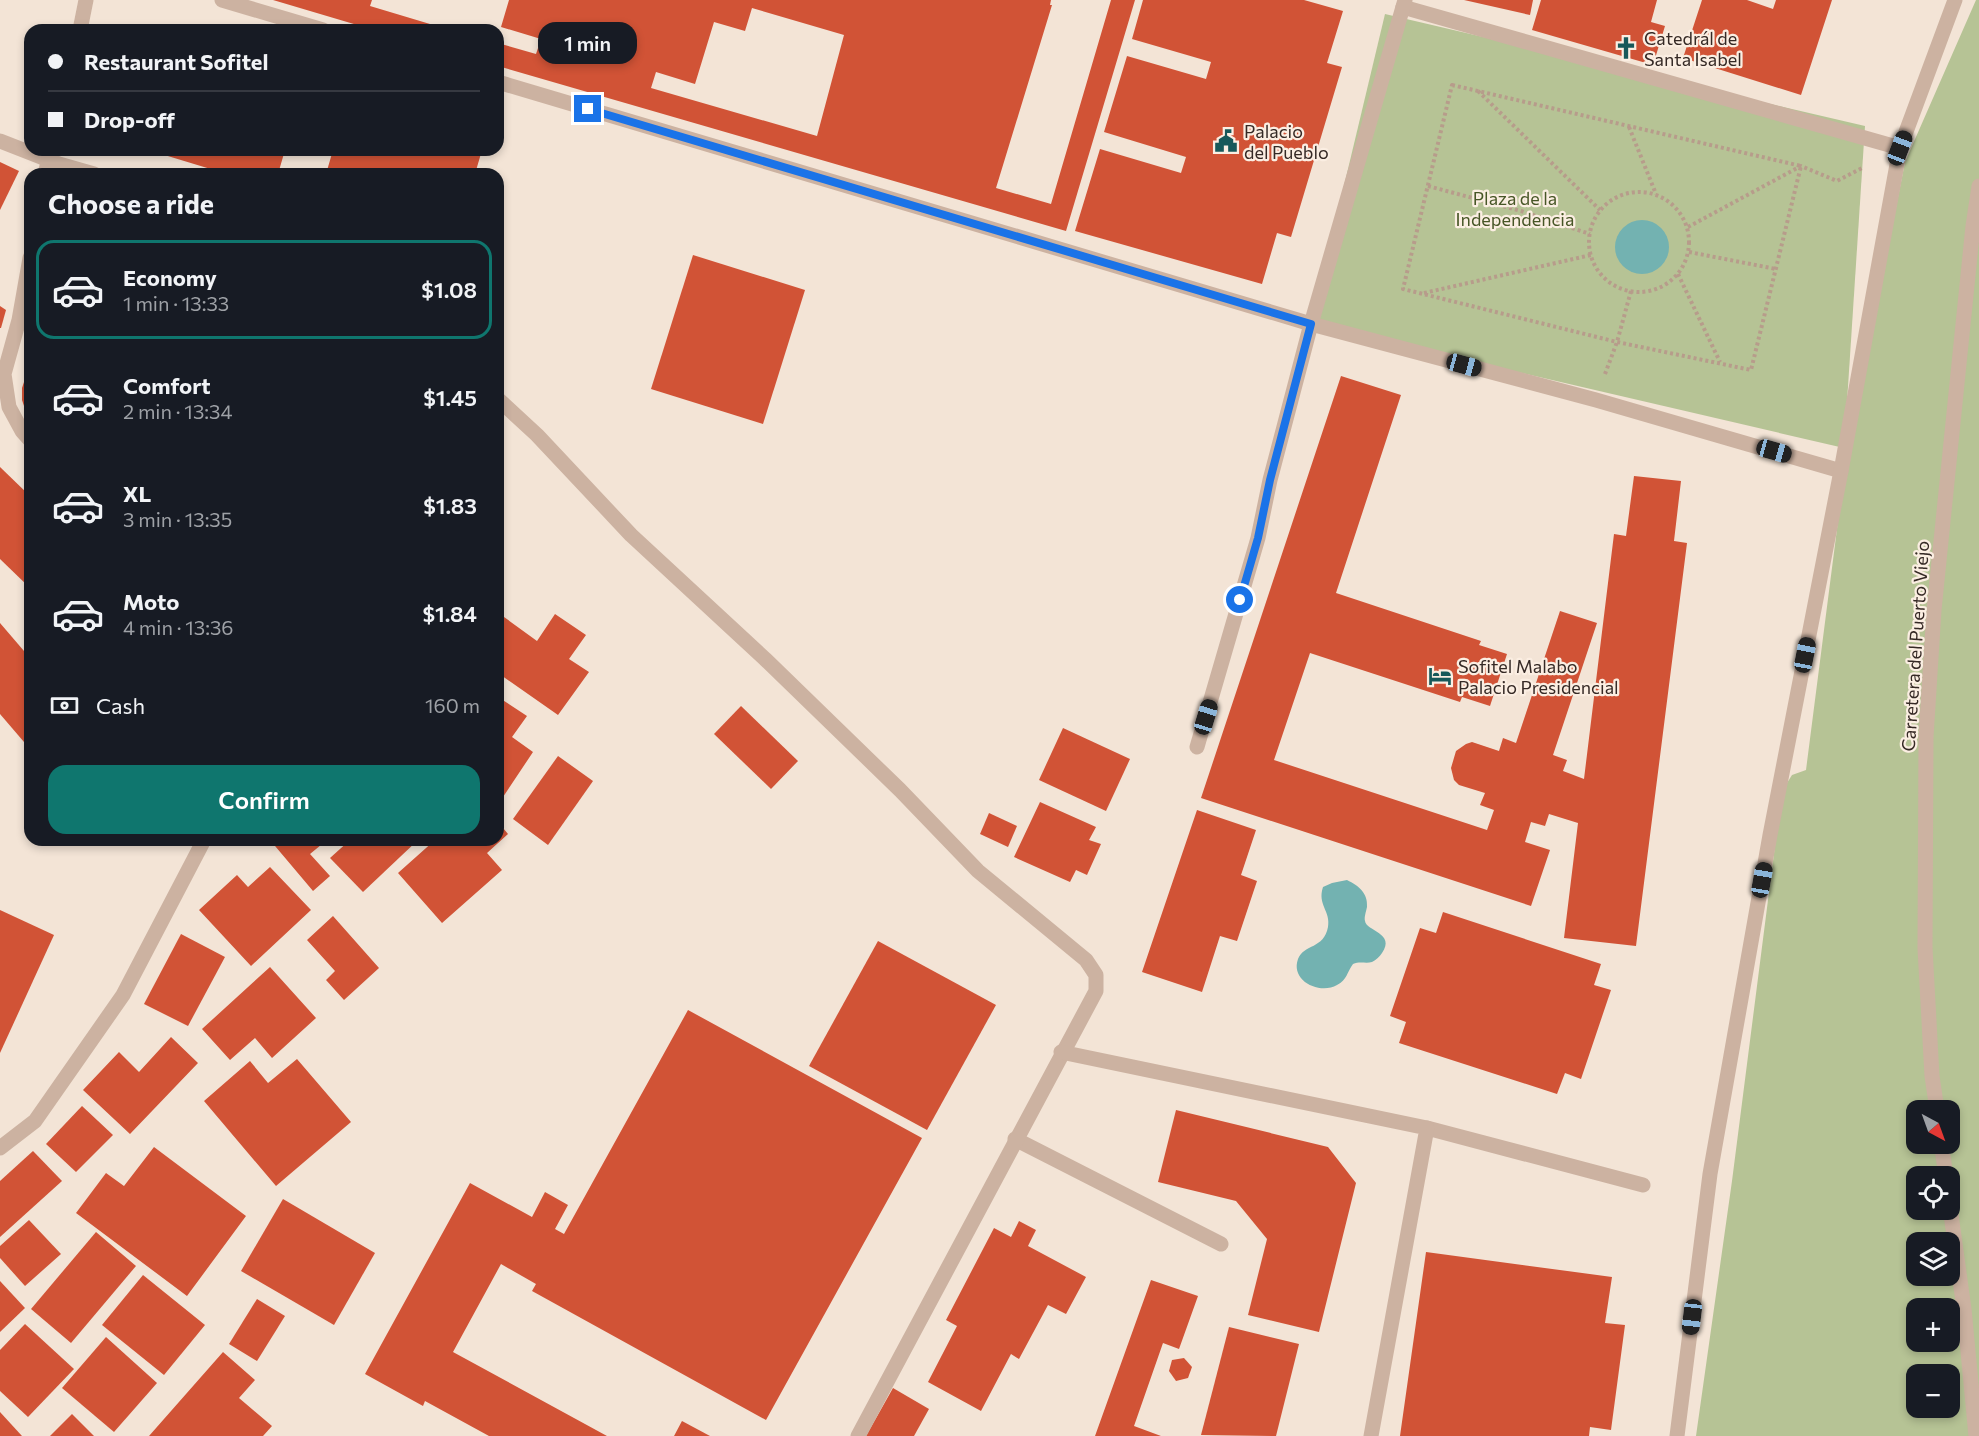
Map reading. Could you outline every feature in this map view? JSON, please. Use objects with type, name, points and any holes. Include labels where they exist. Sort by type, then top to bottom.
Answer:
[{"type":"street","points":[[81,24],[86,0]]},
{"type":"street","points":[[222,0],[302,24]]},
{"type":"street","points":[[1677,1436],[1710,1174],[1770,835],[1841,471],[1900,148],[1954,0]]},
{"type":"street","points":[[1197,747],[1258,538],[1270,480],[1311,324],[1404,3],[1900,148]]},
{"type":"street","points":[[504,84],[1311,324],[1596,400],[1841,471]]},
{"type":"street","points":[[0,141],[24,151]]},
{"type":"street","points":[[48,161],[73,168]]},
{"type":"street","name":"Carretera del Puerto Viejo","points":[[1936,1100],[1932,1076],[1925,948],[1926,737],[1934,610],[1979,186]]},
{"type":"street","points":[[24,292],[19,320],[4,374],[9,407],[24,433]]},
{"type":"street","points":[[504,405],[537,435],[631,535],[765,659],[892,782],[978,871],[1086,960],[1096,975],[1096,991],[1061,1052],[858,1436]]},
{"type":"street","points":[[0,1148],[35,1121],[123,995],[201,846]]},
{"type":"street","points":[[1061,1052],[1427,1128],[1643,1185]]},
{"type":"street","points":[[1371,1436],[1427,1128]]},
{"type":"street","points":[[1015,1139],[1221,1244]]},
{"type":"street","points":[[1952,1220],[1964,1309],[1976,1436]]},
{"type":"path","points":[[1801,166],[1751,370],[1617,342],[1403,288],[1452,85],[1801,166],[1838,181],[1900,148]]},
{"type":"path","points":[[1478,90],[1600,210]]},
{"type":"path","points":[[1629,126],[1656,194]]},
{"type":"path","points":[[1688,227],[1801,166]]},
{"type":"path","points":[[1428,186],[1521,210],[1590,234]]},
{"type":"path","points":[[1641,191],[1656,194],[1670,202],[1681,213],[1688,227],[1689,252],[1678,274],[1657,289],[1644,291],[1631,291],[1618,287],[1606,279],[1597,268],[1591,255],[1590,234],[1600,210],[1612,200],[1626,193],[1641,191]]},
{"type":"path","points":[[1689,252],[1776,268]]},
{"type":"path","points":[[1423,293],[1591,255]]},
{"type":"path","points":[[1678,274],[1720,363]]},
{"type":"path","points":[[1596,400],[1617,342],[1631,291]]},
{"type":"green space","points":[[1976,0],[1979,0],[1979,1436],[1696,1436],[1732,1181],[1782,791],[1792,775],[1806,770],[1846,459],[1905,162]]},
{"type":"green space","name":"Plaza de la Independencia","points":[[1385,14],[1865,126],[1844,448],[1311,324]]},
{"type":"water","points":[[1637,220],[1647,220],[1657,224],[1665,232],[1669,247],[1665,262],[1657,270],[1647,274],[1637,274],[1627,270],[1619,262],[1615,252],[1615,242],[1619,232],[1627,224]]},
{"type":"water","points":[[1347,880],[1359,887],[1364,894],[1367,902],[1365,921],[1383,937],[1385,946],[1372,962],[1353,964],[1345,978],[1337,985],[1330,988],[1315,987],[1302,980],[1298,974],[1298,959],[1326,934],[1328,917],[1322,899],[1323,887]]},
{"type":"building","points":[[273,0],[372,0],[370,6],[430,24],[354,24]]},
{"type":"building","points":[[509,0],[1051,0],[1050,5],[1052,5],[996,188],[1051,204],[1111,0],[1135,0],[1066,231],[504,68],[504,45],[536,54],[541,39],[504,28],[504,24],[502,24]],"holes":[[[752,8],[844,35],[817,136],[651,88],[656,72],[695,84],[714,22],[745,31]]]},
{"type":"building","name":"Palacio del Pueblo","points":[[1143,0],[1304,0],[1343,11],[1327,63],[1342,67],[1291,237],[1277,233],[1262,284],[1075,231],[1100,149],[1181,173],[1186,157],[1104,132],[1127,56],[1206,79],[1211,62],[1132,39]]},
{"type":"building","points":[[1464,0],[1533,0],[1530,15]]},
{"type":"building","name":"Catedrál de Santa Isabel","points":[[1541,0],[1657,0],[1651,22],[1665,26],[1653,65],[1532,30]]},
{"type":"building","points":[[1702,0],[1747,0],[1773,9],[1776,0],[1832,0],[1801,95],[1683,58]]},
{"type":"building","points":[[168,156],[283,156],[280,168],[207,168]]},
{"type":"building","points":[[331,156],[480,156],[477,168],[328,168]]},
{"type":"building","points":[[0,162],[19,171],[0,210]]},
{"type":"building","points":[[693,255],[805,290],[763,424],[651,389]]},
{"type":"building","points":[[0,306],[6,310],[1,328],[0,328]]},
{"type":"building","name":"Sofitel Malabo Palacio Presidencial","points":[[1341,376],[1401,395],[1336,593],[1481,641],[1479,645],[1507,654],[1490,706],[1462,697],[1460,702],[1310,653],[1274,760],[1487,830],[1494,810],[1480,805],[1485,793],[1459,785],[1454,780],[1451,768],[1456,751],[1472,742],[1499,751],[1503,738],[1516,743],[1560,611],[1597,623],[1553,755],[1567,760],[1563,771],[1584,779],[1614,534],[1626,536],[1634,476],[1681,481],[1674,541],[1687,543],[1636,946],[1564,938],[1578,823],[1549,814],[1545,826],[1531,822],[1525,842],[1550,850],[1531,906],[1201,798]]},
{"type":"building","points":[[24,382],[24,406],[22,400]]},
{"type":"building","points":[[0,467],[24,490],[24,582],[0,559]]},
{"type":"building","points":[[555,614],[586,635],[569,659],[589,672],[558,715],[504,677],[504,617],[537,641]]},
{"type":"building","points":[[0,623],[24,651],[24,742],[0,714]]},
{"type":"building","points":[[504,701],[527,716],[512,737],[533,752],[504,796]]},
{"type":"building","points":[[741,706],[798,761],[771,789],[714,734]]},
{"type":"building","points":[[1063,728],[1130,759],[1106,811],[1039,780]]},
{"type":"building","points":[[558,756],[593,781],[548,845],[513,819]]},
{"type":"building","points":[[1040,802],[1096,827],[1089,840],[1101,844],[1087,875],[1076,870],[1070,882],[1014,857]]},
{"type":"building","points":[[1197,810],[1256,830],[1241,875],[1257,881],[1237,941],[1220,936],[1202,992],[1142,972]]},
{"type":"building","points":[[989,813],[1017,826],[1008,847],[980,834]]},
{"type":"building","points":[[275,846],[320,846],[310,854],[330,876],[313,891]]},
{"type":"building","points":[[343,846],[412,846],[363,892],[330,858]]},
{"type":"building","points":[[428,846],[495,846],[487,853],[502,870],[442,923],[398,873]]},
{"type":"building","points":[[270,867],[311,910],[251,966],[199,910],[237,875],[248,887]]},
{"type":"building","points":[[0,910],[54,935],[0,1053]]},
{"type":"building","points":[[1443,912],[1601,964],[1594,985],[1611,990],[1581,1079],[1565,1073],[1557,1094],[1399,1043],[1406,1022],[1390,1016],[1420,928],[1436,933]]},
{"type":"building","points":[[333,916],[379,968],[344,1000],[326,980],[335,971],[307,940]]},
{"type":"building","points":[[181,934],[225,957],[188,1026],[144,1004]]},
{"type":"building","points":[[878,941],[996,1005],[927,1130],[809,1066]]},
{"type":"building","points":[[270,967],[316,1018],[272,1058],[255,1038],[230,1060],[202,1029]]},
{"type":"building","points":[[688,1010],[922,1138],[766,1420],[532,1291],[536,1284],[501,1264],[453,1352],[607,1436],[489,1436],[425,1401],[423,1406],[365,1374],[470,1183],[532,1217],[545,1192],[568,1205],[555,1229],[564,1234]]},
{"type":"building","points":[[171,1037],[198,1063],[130,1134],[83,1090],[119,1052],[139,1072]]},
{"type":"building","points":[[297,1059],[351,1122],[276,1186],[204,1101],[250,1061],[268,1083]]},
{"type":"building","points":[[82,1106],[113,1135],[76,1172],[46,1144]]},
{"type":"building","points":[[1176,1110],[1328,1147],[1356,1183],[1319,1332],[1248,1315],[1267,1239],[1236,1201],[1158,1182]]},
{"type":"building","points":[[154,1147],[246,1216],[187,1296],[76,1213],[106,1173],[124,1186]]},
{"type":"building","points":[[33,1151],[62,1181],[0,1237],[0,1181]]},
{"type":"building","points":[[283,1199],[375,1253],[334,1325],[241,1271]]},
{"type":"building","points":[[29,1220],[61,1254],[25,1286],[0,1258],[0,1246]]},
{"type":"building","points":[[1019,1221],[1036,1230],[1028,1246],[1086,1277],[1066,1314],[1048,1305],[1019,1359],[1011,1354],[981,1411],[928,1382],[957,1326],[946,1320],[994,1228],[1011,1237]]},
{"type":"building","points":[[96,1232],[136,1266],[71,1343],[31,1309]]},
{"type":"building","points":[[1426,1252],[1612,1277],[1605,1323],[1625,1325],[1611,1430],[1590,1427],[1589,1436],[1400,1436]]},
{"type":"building","points":[[143,1275],[205,1325],[164,1375],[102,1325]]},
{"type":"building","points":[[1151,1280],[1198,1296],[1179,1349],[1163,1343],[1134,1426],[1161,1436],[1095,1436]]},
{"type":"building","points":[[0,1281],[25,1308],[0,1332]]},
{"type":"building","points":[[257,1299],[285,1316],[257,1361],[229,1344]]},
{"type":"building","points":[[25,1324],[74,1369],[28,1417],[0,1391],[0,1350]]},
{"type":"building","points":[[1229,1327],[1299,1344],[1276,1436],[1201,1435]]},
{"type":"building","points":[[106,1337],[157,1383],[114,1432],[62,1388]]},
{"type":"building","points":[[223,1352],[255,1380],[239,1398],[272,1426],[263,1436],[149,1436]]},
{"type":"building","points":[[1184,1358],[1192,1367],[1188,1378],[1176,1381],[1169,1371],[1172,1360]]},
{"type":"building","points":[[893,1388],[929,1409],[914,1436],[866,1436]]},
{"type":"building","points":[[0,1412],[22,1436],[0,1436]]},
{"type":"building","points":[[72,1414],[94,1436],[50,1436]]},
{"type":"building","points":[[682,1421],[710,1436],[674,1436]]},
{"type":"place","name":"Catedrál de Santa Isabel","points":[[1626,48]]},
{"type":"place","name":"Palacio del Pueblo","points":[[1226,141]]},
{"type":"place","name":"Sofitel Malabo Palacio Presidencial","points":[[1440,676]]},
{"type":"route","points":[[588,109],[1311,324],[1270,480],[1258,538],[1240,600]]}]
